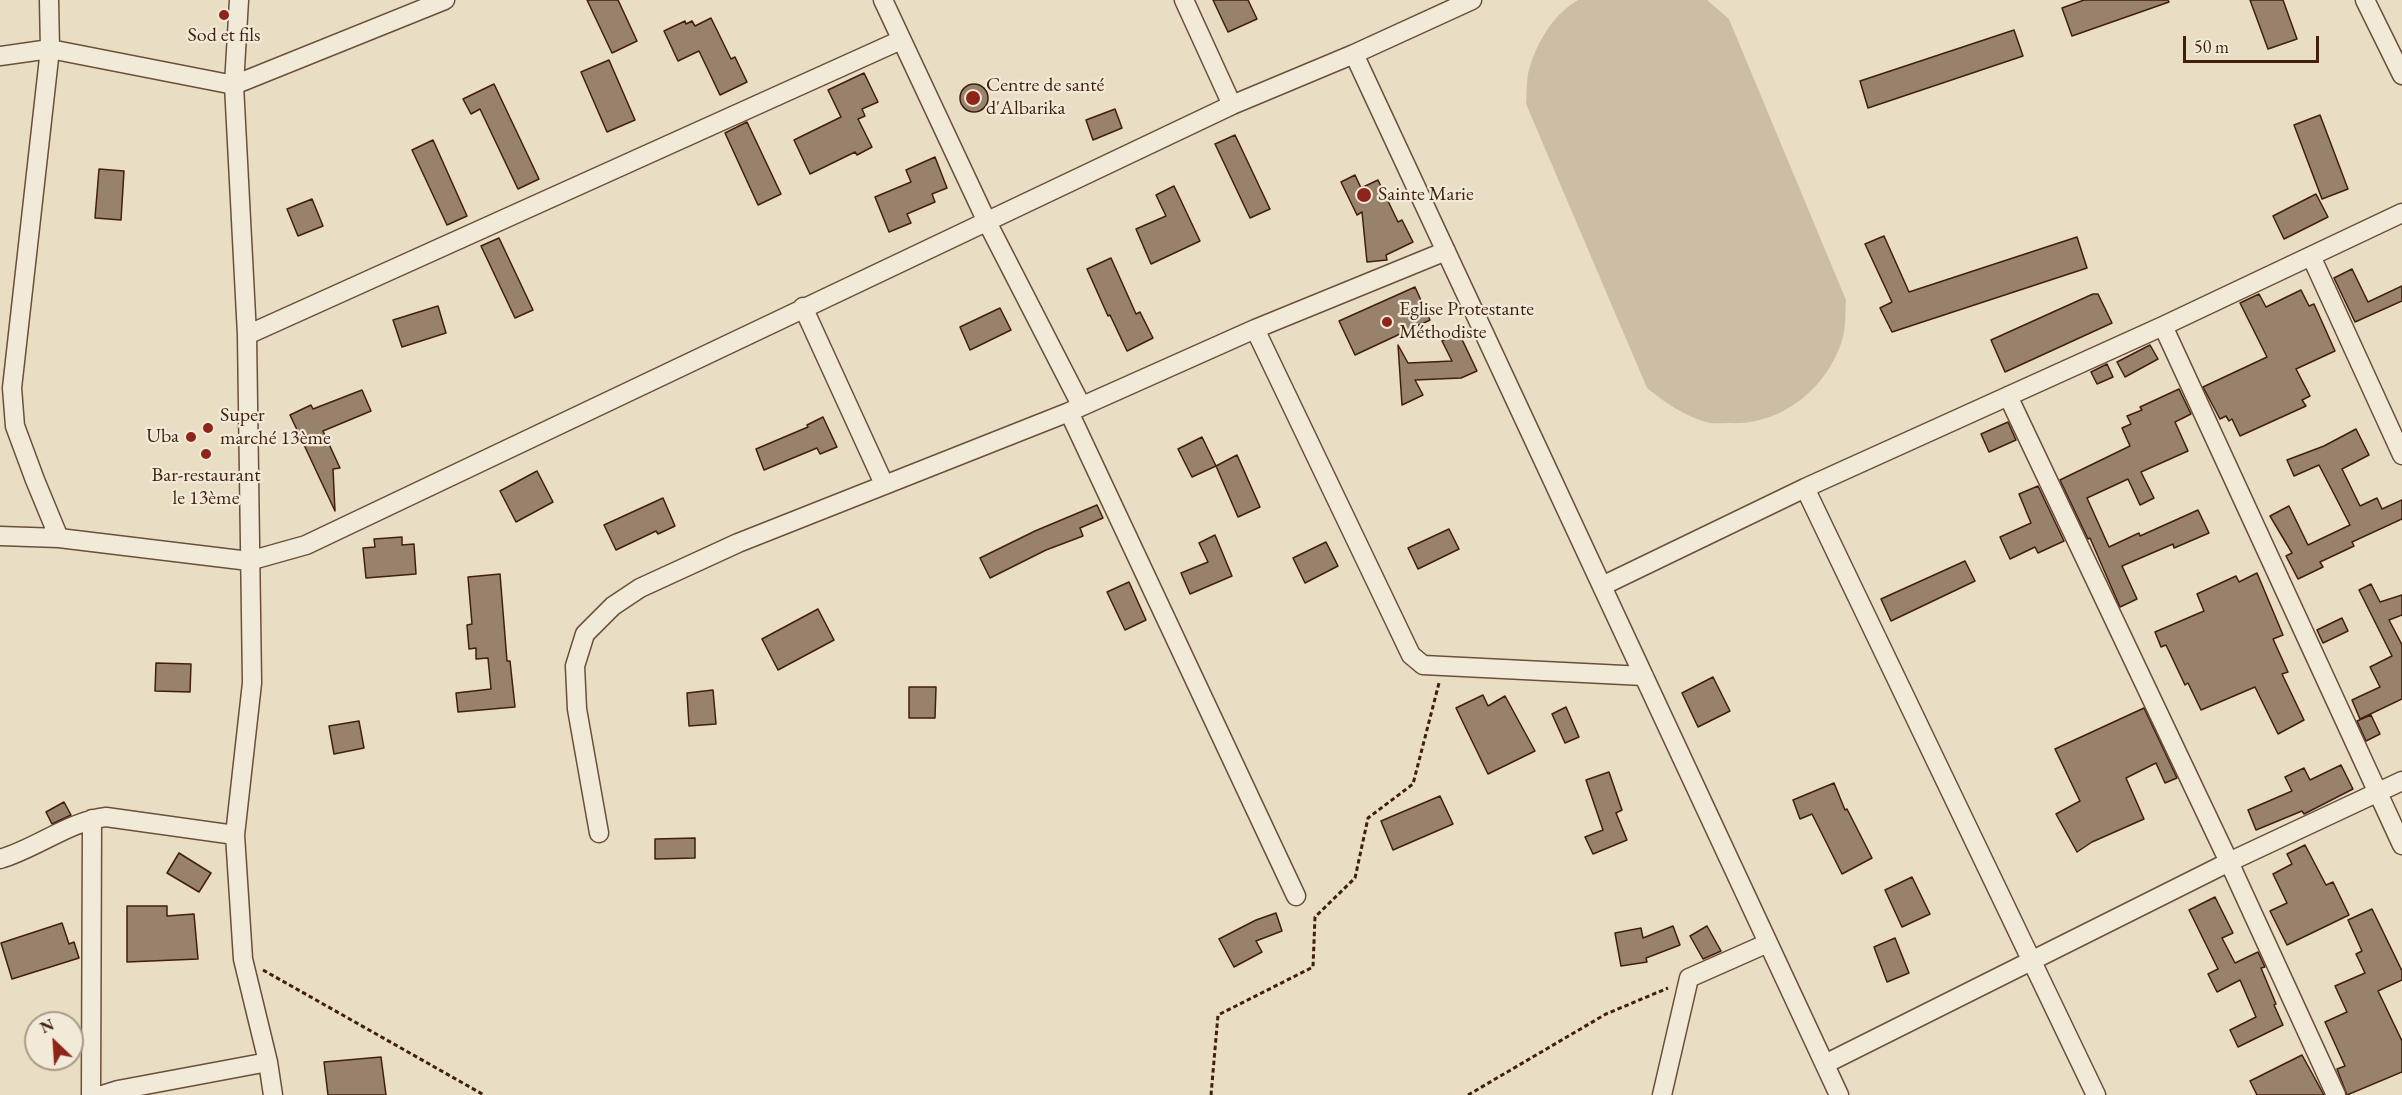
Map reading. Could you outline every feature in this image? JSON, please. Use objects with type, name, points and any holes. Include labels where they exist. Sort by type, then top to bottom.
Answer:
[{"type":"street","points":[[48,0],[50,49],[12,388],[15,426],[59,538]]},
{"type":"street","points":[[238,0],[234,85],[247,335],[252,683],[235,835],[243,959],[268,1062],[273,1095]]},
{"type":"street","points":[[0,56],[50,49],[234,85],[445,0]]},
{"type":"street","points":[[883,0],[1075,409],[1296,896]]},
{"type":"street","points":[[1184,0],[1232,105]]},
{"type":"street","points":[[0,536],[59,538],[249,561],[306,545],[1232,105],[1354,54],[1446,6],[1472,0]]},
{"type":"street","points":[[2365,0],[2402,75]]},
{"type":"street","points":[[247,335],[901,40]]},
{"type":"street","points":[[1354,54],[1839,1095]]},
{"type":"street","points":[[1602,586],[1805,488],[2163,326],[2402,213]]},
{"type":"street","points":[[599,833],[577,709],[574,666],[585,634],[613,606],[640,588],[738,543],[1075,409],[1255,329],[1446,251]]},
{"type":"street","points":[[2311,256],[2402,455]]},
{"type":"street","points":[[803,307],[884,484]]},
{"type":"street","points":[[2163,326],[2402,845]]},
{"type":"street","points":[[1255,329],[1411,654],[1423,665],[1644,676]]},
{"type":"street","points":[[2008,396],[2229,862],[2336,1095]]},
{"type":"street","points":[[1805,488],[2096,1095]]},
{"type":"street","points":[[1825,1064],[2229,862],[2402,781]]},
{"type":"street","points":[[0,859],[20,853],[92,819],[106,817],[235,835]]},
{"type":"street","points":[[91,1095],[92,819]]},
{"type":"street","points":[[1662,1095],[1689,978],[1768,943]]},
{"type":"street","points":[[102,1095],[268,1062]]},
{"type":"path","points":[[1211,1095],[1218,1015],[1313,967],[1315,917],[1355,878],[1368,818],[1413,784],[1443,667]]},
{"type":"path","points":[[243,959],[484,1095]]},
{"type":"path","points":[[1468,1095],[1606,1014],[1689,978]]},
{"type":"shaded area","points":[[1578,0],[1707,0],[1729,19],[1846,300],[1843,337],[1827,372],[1801,400],[1785,410],[1767,418],[1749,422],[1709,423],[1682,412],[1647,388],[1526,104],[1527,80],[1533,56],[1554,20]]},
{"type":"building","points":[[587,0],[618,0],[637,41],[612,53]]},
{"type":"building","points":[[1213,0],[1248,0],[1257,19],[1228,32]]},
{"type":"building","points":[[2084,0],[2168,0],[2169,2],[2072,36],[2062,8]]},
{"type":"building","points":[[2250,0],[2283,0],[2297,39],[2268,49]]},
{"type":"building","points":[[711,18],[731,59],[735,57],[747,82],[720,95],[699,51],[678,61],[664,31],[685,21],[686,24],[692,21],[695,26]]},
{"type":"building","points":[[2014,30],[2023,56],[1868,108],[1860,81]]},
{"type":"building","points":[[609,60],[635,120],[607,132],[581,72]]},
{"type":"building","points":[[864,73],[878,102],[862,109],[865,116],[858,119],[872,147],[857,155],[855,152],[810,174],[794,140],[841,117],[828,90]]},
{"type":"building","points":[[494,84],[539,179],[518,189],[480,109],[471,114],[463,99]]},
{"type":"building","points":[[974,84],[984,88],[988,98],[984,108],[974,112],[964,108],[960,98],[964,88]]},
{"type":"building","points":[[1115,109],[1122,128],[1093,140],[1086,120]]},
{"type":"building","points":[[2320,115],[2348,189],[2322,199],[2294,125]]},
{"type":"building","points":[[747,122],[781,194],[758,205],[725,133]]},
{"type":"building","points":[[1235,135],[1270,209],[1250,218],[1215,144]]},
{"type":"building","points":[[433,140],[467,216],[447,225],[412,150]]},
{"type":"building","points":[[935,157],[947,188],[932,194],[935,202],[907,214],[911,223],[889,232],[875,197],[911,182],[906,170]]},
{"type":"building","points":[[99,169],[124,171],[121,220],[95,218]]},
{"type":"building","points":[[1355,175],[1361,188],[1378,180],[1398,222],[1402,220],[1413,242],[1386,255],[1387,260],[1367,262],[1362,212],[1357,215],[1341,182]]},
{"type":"building","points":[[1174,186],[1200,241],[1151,264],[1136,229],[1166,216],[1156,195]]},
{"type":"building","points":[[2316,194],[2328,217],[2284,239],[2273,216]]},
{"type":"building","points":[[312,199],[323,226],[298,236],[287,209]]},
{"type":"building","points":[[1884,236],[1909,292],[2077,237],[2087,268],[1892,332],[1880,308],[1892,302],[1865,244]]},
{"type":"building","points":[[499,238],[533,310],[515,318],[481,246]]},
{"type":"building","points":[[1111,258],[1136,314],[1140,312],[1153,338],[1127,351],[1087,269]]},
{"type":"building","points":[[2352,269],[2368,302],[2402,286],[2402,301],[2355,322],[2334,278]]},
{"type":"building","points":[[1415,287],[1430,320],[1355,355],[1339,321]]},
{"type":"building","points":[[2301,290],[2309,306],[2314,304],[2335,351],[2296,369],[2310,396],[2302,400],[2306,406],[2240,436],[2232,419],[2229,421],[2226,416],[2220,419],[2203,387],[2267,357],[2240,303],[2259,294],[2266,307]]},
{"type":"building","points":[[2093,294],[2098,294],[2112,323],[2005,372],[1991,340]]},
{"type":"building","points":[[438,306],[446,333],[402,347],[393,320]]},
{"type":"building","points":[[1000,308],[1011,330],[970,350],[960,327]]},
{"type":"building","points":[[1459,333],[1477,371],[1461,378],[1415,380],[1423,395],[1402,405],[1398,345],[1408,363],[1452,361],[1442,341]]},
{"type":"building","points":[[2150,345],[2158,359],[2125,377],[2117,362]]},
{"type":"building","points":[[2107,364],[2113,377],[2097,384],[2091,372]]},
{"type":"building","points":[[2179,389],[2191,414],[2175,422],[2188,451],[2141,472],[2154,498],[2140,505],[2128,479],[2087,498],[2109,547],[2198,510],[2209,533],[2174,548],[2173,544],[2122,566],[2137,599],[2120,607],[2090,538],[2088,539],[2060,480],[2130,446],[2122,428],[2131,424],[2127,416],[2142,410],[2140,407]]},
{"type":"building","points":[[362,390],[371,411],[323,431],[340,468],[333,469],[335,511],[290,415],[311,405],[313,409]]},
{"type":"building","points":[[823,417],[837,447],[820,454],[817,448],[764,470],[756,449],[808,427],[807,425]]},
{"type":"building","points":[[2008,422],[2016,440],[1989,452],[1981,434]]},
{"type":"building","points":[[2356,429],[2369,455],[2342,469],[2360,506],[2377,498],[2382,509],[2402,500],[2402,519],[2352,542],[2354,546],[2320,562],[2323,567],[2298,579],[2286,556],[2292,553],[2270,516],[2289,506],[2308,545],[2350,525],[2319,465],[2294,476],[2287,460],[2324,446]]},
{"type":"building","points":[[1202,437],[1216,466],[1192,477],[1178,449]]},
{"type":"building","points":[[1237,455],[1260,507],[1238,517],[1216,466]]},
{"type":"building","points":[[537,471],[553,502],[516,522],[500,491]]},
{"type":"building","points":[[2038,486],[2064,541],[2038,553],[2035,547],[2010,559],[2000,537],[2031,523],[2019,494]]},
{"type":"building","points":[[663,498],[675,526],[658,534],[656,531],[616,550],[604,525]]},
{"type":"building","points":[[1097,505],[1103,518],[1080,528],[1083,536],[1046,550],[990,578],[980,558],[1035,531]]},
{"type":"building","points":[[1449,529],[1459,549],[1418,569],[1408,548]]},
{"type":"building","points":[[1215,535],[1232,576],[1190,594],[1181,573],[1208,562],[1199,543]]},
{"type":"building","points":[[402,537],[402,545],[414,544],[416,574],[366,578],[363,548],[375,547],[374,539]]},
{"type":"building","points":[[1326,542],[1338,566],[1305,583],[1293,558]]},
{"type":"building","points":[[1965,561],[1975,581],[1891,621],[1881,599]]},
{"type":"building","points":[[2257,573],[2283,635],[2273,639],[2288,672],[2282,674],[2304,720],[2278,734],[2255,687],[2201,710],[2188,683],[2185,685],[2166,645],[2161,647],[2155,632],[2204,611],[2197,594],[2236,576],[2239,582]]},
{"type":"building","points":[[500,574],[507,661],[510,661],[515,707],[458,712],[456,693],[491,689],[488,658],[476,659],[476,648],[469,649],[467,625],[472,624],[468,577]]},
{"type":"building","points":[[1129,582],[1146,620],[1125,630],[1107,592]]},
{"type":"building","points":[[2371,584],[2380,602],[2402,595],[2402,615],[2389,620],[2402,645],[2402,699],[2360,719],[2352,700],[2380,687],[2370,667],[2392,656],[2359,590]]},
{"type":"building","points":[[818,609],[834,640],[778,670],[762,639]]},
{"type":"building","points":[[2342,618],[2348,631],[2323,643],[2317,630]]},
{"type":"building","points":[[156,663],[191,664],[190,692],[155,691]]},
{"type":"building","points":[[1713,677],[1730,711],[1698,727],[1682,693]]},
{"type":"building","points":[[909,687],[936,687],[935,718],[909,718]]},
{"type":"building","points":[[713,690],[716,724],[689,726],[687,693]]},
{"type":"building","points":[[1483,695],[1488,706],[1505,696],[1535,751],[1488,774],[1456,708]]},
{"type":"building","points":[[1566,707],[1579,737],[1565,743],[1552,714]]},
{"type":"building","points":[[2144,708],[2177,778],[2165,783],[2156,763],[2126,778],[2144,819],[2092,842],[2077,852],[2056,814],[2080,801],[2055,749]]},
{"type":"building","points":[[2371,715],[2380,734],[2366,741],[2357,721]]},
{"type":"building","points":[[359,721],[364,748],[334,754],[329,726]]},
{"type":"building","points":[[2341,765],[2353,789],[2304,814],[2302,811],[2256,830],[2248,810],[2292,791],[2285,777],[2304,768],[2310,780]]},
{"type":"building","points":[[1609,772],[1622,810],[1616,813],[1627,840],[1593,854],[1585,837],[1603,830],[1586,780]]},
{"type":"building","points":[[1834,783],[1845,810],[1847,809],[1872,858],[1842,874],[1812,814],[1800,819],[1793,800]]},
{"type":"building","points":[[1440,796],[1453,824],[1393,850],[1381,821]]},
{"type":"building","points":[[64,802],[71,815],[52,824],[46,812]]},
{"type":"building","points":[[695,838],[695,858],[655,859],[655,839]]},
{"type":"building","points":[[2305,845],[2326,885],[2333,882],[2349,915],[2287,945],[2270,911],[2287,903],[2273,874],[2292,864],[2287,854]]},
{"type":"building","points":[[179,853],[211,873],[199,892],[167,873]]},
{"type":"building","points":[[1912,877],[1930,914],[1902,927],[1885,890]]},
{"type":"building","points":[[2215,897],[2233,933],[2222,938],[2235,963],[2258,952],[2265,967],[2261,968],[2283,1025],[2238,1047],[2230,1030],[2256,1017],[2240,980],[2217,992],[2208,974],[2218,969],[2189,910]]},
{"type":"building","points":[[127,906],[167,906],[167,916],[194,914],[198,959],[127,962]]},
{"type":"building","points":[[2372,909],[2402,971],[2402,980],[2378,991],[2402,1041],[2402,1072],[2347,1095],[2337,1069],[2345,1066],[2325,1022],[2347,1012],[2335,986],[2365,973],[2356,954],[2362,951],[2348,920]]},
{"type":"building","points":[[1276,913],[1282,931],[1256,941],[1262,952],[1234,967],[1219,939],[1256,920]]},
{"type":"building","points":[[62,923],[69,944],[74,942],[79,958],[12,979],[1,943]]},
{"type":"building","points":[[1673,926],[1680,945],[1646,958],[1647,962],[1621,966],[1615,933],[1641,928],[1643,938]]},
{"type":"building","points":[[1707,926],[1721,951],[1703,959],[1690,936]]},
{"type":"building","points":[[1895,938],[1909,973],[1887,982],[1874,947]]},
{"type":"building","points":[[2302,1055],[2324,1095],[2257,1095],[2250,1081]]},
{"type":"building","points":[[381,1057],[386,1095],[328,1095],[324,1062]]},
{"type":"place","name":"Sod et fils","points":[[224,15]]},
{"type":"place","name":"Centre de santé d'Albarika","points":[[973,98]]},
{"type":"place","name":"Sainte Marie","points":[[1364,195]]},
{"type":"place","name":"Eglise Protestante Méthodiste","points":[[1387,322]]},
{"type":"place","name":"Super marché 13ème","points":[[208,428]]},
{"type":"place","name":"Uba","points":[[191,437]]},
{"type":"place","name":"Bar-restaurant le 13ème","points":[[206,454]]}]
